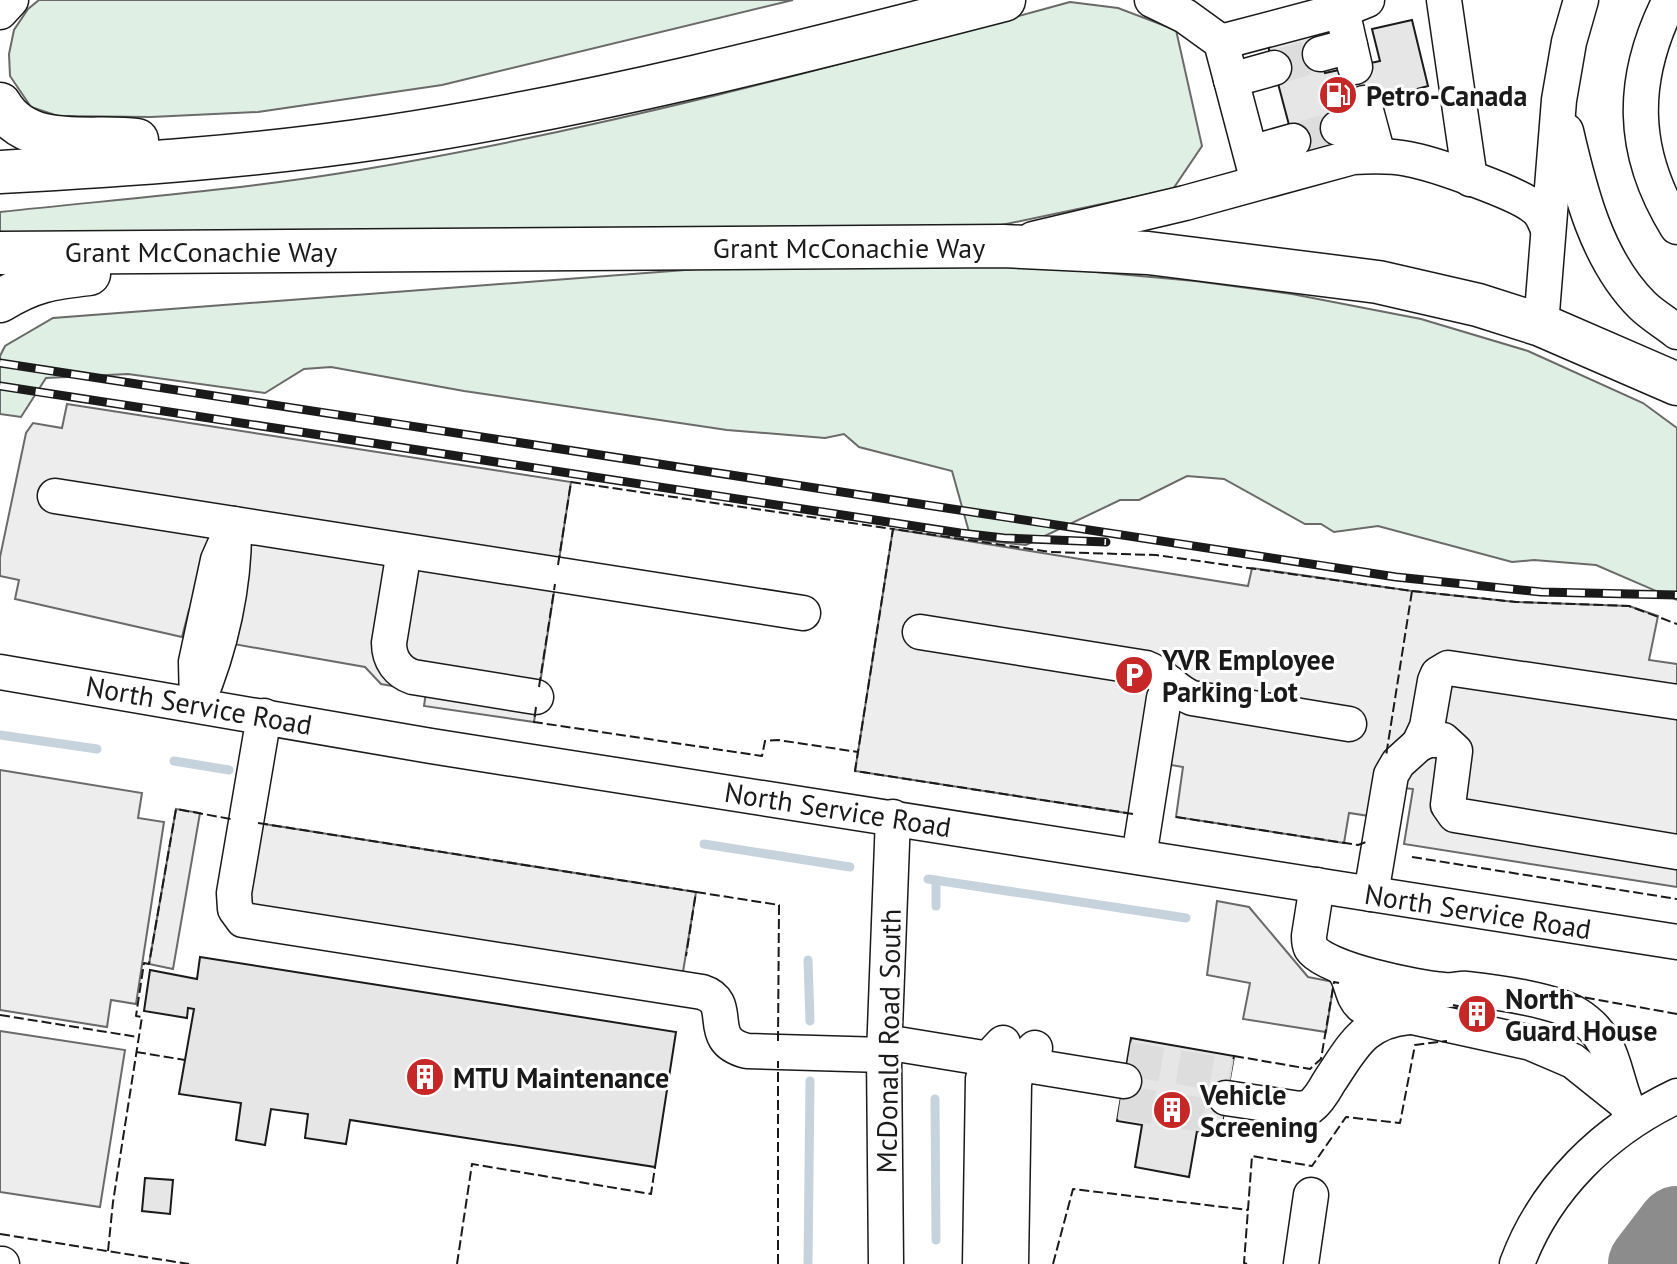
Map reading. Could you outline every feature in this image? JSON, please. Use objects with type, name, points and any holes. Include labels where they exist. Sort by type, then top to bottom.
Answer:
[{"type":"main road","points":[[0,172],[246,154],[386,137],[631,93],[1004,0]]},
{"type":"main road","points":[[0,104],[17,125],[48,137],[121,138],[246,154]]},
{"type":"main road","name":"Grant McConachie Way","points":[[0,253],[1003,246],[1148,253],[1378,282],[1478,305],[1541,325],[1677,384]]},
{"type":"main road","points":[[0,301],[23,287],[51,278],[355,250]]},
{"type":"street","points":[[0,12],[11,0]]},
{"type":"street","points":[[1152,0],[1185,16],[1221,42],[1254,168]]},
{"type":"street","points":[[1444,0],[1470,179]]},
{"type":"street","points":[[1541,325],[1559,100],[1569,42],[1581,0]]},
{"type":"street","points":[[1670,0],[1652,37],[1641,93],[1645,154],[1664,206],[1677,227]]},
{"type":"street","points":[[1221,42],[1354,5],[1342,56]]},
{"type":"street","points":[[1231,80],[1274,68]]},
{"type":"street","points":[[1559,100],[1580,193],[1610,262],[1642,305],[1677,332]]},
{"type":"street","points":[[1357,117],[1378,155]]},
{"type":"street","points":[[1003,246],[1170,207],[1254,168],[1293,141]]},
{"type":"street","points":[[1254,168],[1378,155],[1409,159],[1470,179],[1532,205],[1543,217],[1548,229]]},
{"type":"street","points":[[55,496],[803,613]]},
{"type":"street","points":[[197,704],[213,665],[235,563],[234,524]]},
{"type":"street","points":[[404,551],[389,643],[390,656],[399,669],[413,677],[536,697]]},
{"type":"street","points":[[920,632],[1146,668],[1157,672],[1177,690],[1349,724]]},
{"type":"street","points":[[0,647],[72,683]]},
{"type":"street","points":[[1379,895],[1391,775],[1398,763],[1417,745],[1427,727],[1435,681],[1442,670],[1448,668],[1677,702]]},
{"type":"street","name":"North Service Road","points":[[0,672],[431,746],[1677,942]]},
{"type":"street","points":[[1149,859],[1164,698],[1177,690]]},
{"type":"street","points":[[264,716],[234,893],[235,909],[243,920],[702,992],[716,1002],[723,1035],[728,1043],[747,1051],[928,1050],[1124,1081]]},
{"type":"street","points":[[1417,745],[1429,740],[1443,740],[1455,751],[1448,805],[1455,815],[1677,852]]},
{"type":"street","name":"McDonald Road South","points":[[886,1264],[885,1049],[893,817]]},
{"type":"street","points":[[1317,885],[1309,943],[1316,953],[1342,968],[1446,991],[1464,988],[1560,1006],[1576,1014],[1602,1038],[1612,1055],[1628,1110]]},
{"type":"street","points":[[1342,968],[1362,1006],[1531,1043],[1556,1052],[1573,1061],[1628,1110]]},
{"type":"street","points":[[1227,1097],[1300,1109],[1322,1093],[1351,1049],[1372,1027],[1382,1021],[1413,1017]]},
{"type":"street","points":[[980,1264],[1016,1063]]},
{"type":"street","points":[[995,1264],[1016,1063]]},
{"type":"street","points":[[1011,1264],[1016,1063]]},
{"type":"street","points":[[1016,1063],[1027,1264]]},
{"type":"street","points":[[1517,1264],[1534,1226],[1557,1190],[1628,1110],[1677,1096]]},
{"type":"street","points":[[1301,1264],[1311,1195]]},
{"type":"green space","points":[[39,0],[793,0],[442,85],[258,112],[151,117],[58,116],[31,107],[10,76],[9,54],[14,30],[28,9]]},
{"type":"green space","points":[[1070,2],[1118,8],[1176,30],[1202,146],[1173,189],[997,226],[0,233],[0,212],[270,183],[450,154],[717,95]]},
{"type":"green space","points":[[817,260],[963,260],[1195,281],[1292,294],[1421,319],[1528,351],[1643,403],[1677,428],[1677,600],[1596,565],[1534,560],[1512,562],[1378,526],[1334,532],[1321,524],[1305,524],[1224,479],[1187,476],[1139,500],[1120,500],[1026,545],[971,539],[952,471],[859,447],[844,434],[825,438],[727,430],[464,391],[331,367],[304,369],[265,393],[128,374],[46,378],[21,417],[0,414],[0,356],[5,346],[53,318]]},
{"type":"shaded area","points":[[67,404],[571,482],[534,722],[424,706],[426,692],[381,684],[365,667],[228,643],[231,619],[189,610],[182,637],[15,599],[19,580],[0,576],[0,557],[26,433],[33,423],[62,428]]},
{"type":"shaded area","name":"YVR Employee Parking Lot","points":[[893,529],[1248,586],[1252,568],[1516,602],[1629,606],[1658,616],[1649,660],[1677,664],[1677,887],[1404,844],[1413,789],[1381,785],[1376,817],[1349,813],[1344,843],[1176,817],[1183,767],[1142,760],[1133,814],[855,771]]},
{"type":"shaded area","points":[[0,770],[142,793],[138,818],[164,822],[136,1004],[111,1000],[107,1027],[0,1010]]},
{"type":"shaded area","points":[[176,809],[200,813],[173,969],[149,964]]},
{"type":"shaded area","points":[[258,823],[696,892],[682,978],[244,908]]},
{"type":"shaded area","points":[[1217,901],[1249,907],[1308,977],[1334,982],[1326,1032],[1243,1019],[1250,983],[1207,975]]},
{"type":"shaded area","points":[[0,1031],[125,1050],[100,1207],[0,1192]]},
{"type":"building","name":"Petro-Canada","points":[[1412,20],[1428,86],[1333,112],[1345,159],[1301,170],[1267,42],[1313,29],[1325,73],[1380,61],[1372,29]]},
{"type":"building","name":"MTU Maintenance","points":[[200,957],[676,1032],[655,1167],[350,1120],[346,1144],[305,1138],[308,1114],[271,1109],[265,1145],[236,1140],[241,1103],[179,1094],[194,1009],[188,1008],[187,1018],[144,1011],[150,970],[197,979]]},
{"type":"building","name":"Vehicle Screening","points":[[1131,1038],[1234,1056],[1220,1135],[1197,1131],[1189,1177],[1135,1167],[1142,1125],[1117,1121]]},
{"type":"building","points":[[145,1178],[173,1180],[170,1214],[142,1211]]},
{"type":"waterway","points":[[0,735],[97,749]]},
{"type":"waterway","points":[[174,761],[229,770]]},
{"type":"waterway","points":[[704,844],[850,867]]},
{"type":"waterway","points":[[928,879],[1186,918]]},
{"type":"waterway","points":[[936,880],[936,906]]},
{"type":"waterway","points":[[808,960],[810,1021]]},
{"type":"waterway","points":[[808,1264],[810,1081]]},
{"type":"waterway","points":[[935,1099],[936,1240]]},
{"type":"taxiway","points":[[1648,1264],[1677,1226]]},
{"type":"tunnel","points":[[1274,68],[1320,54]]},
{"type":"tunnel","points":[[1293,141],[1338,128]]},
{"type":"tunnel","points":[[1128,1059],[1231,1076]]},
{"type":"tunnel","points":[[1120,1102],[1223,1118]]},
{"type":"railway","points":[[0,363],[1396,577],[1541,592],[1677,595]]},
{"type":"railway","points":[[0,386],[960,533],[1106,542]]},
{"type":"fence","points":[[558,565],[571,482],[893,529]]},
{"type":"fence","points":[[1133,814],[855,771],[893,529],[1051,552],[1156,555],[1412,591],[1386,756]]},
{"type":"fence","points":[[539,687],[555,584]]},
{"type":"fence","points":[[1412,591],[1516,602],[1629,606],[1677,624]]},
{"type":"fence","points":[[536,707],[534,722],[762,756],[765,741],[778,740],[858,752]]},
{"type":"fence","points":[[108,1251],[142,1017],[136,1016],[144,963],[149,964],[176,809],[231,819]]},
{"type":"fence","points":[[1176,817],[1358,845],[1369,841]]},
{"type":"fence","points":[[258,823],[696,892],[686,956]]},
{"type":"fence","points":[[1412,857],[1677,899]]},
{"type":"fence","points":[[696,892],[779,905],[778,1041]]},
{"type":"fence","points":[[1234,1056],[1310,1069],[1321,1059],[1334,982],[1339,983]]},
{"type":"fence","points":[[1571,995],[1677,1014]]},
{"type":"fence","points":[[1453,1005],[1468,1008]]},
{"type":"fence","points":[[0,1015],[138,1037]]},
{"type":"fence","points":[[1247,1264],[1244,1263],[1252,1156],[1312,1166],[1346,1117],[1400,1123],[1415,1045],[1447,1041]]},
{"type":"fence","points":[[136,1052],[185,1060]]},
{"type":"fence","points":[[778,1061],[778,1264]]},
{"type":"fence","points":[[457,1264],[472,1164],[651,1194],[655,1167]]},
{"type":"fence","points":[[1053,1264],[1073,1189],[1248,1210]]},
{"type":"fence","points":[[0,1234],[189,1264]]},
{"type":"place","name":"Petro-Canada","points":[[1338,95]]},
{"type":"place","name":"YVR Employee Parking Lot","points":[[1134,675]]},
{"type":"place","name":"North Guard House","points":[[1477,1014]]},
{"type":"place","name":"MTU Maintenance","points":[[425,1077]]},
{"type":"place","name":"Vehicle Screening","points":[[1172,1110]]}]
